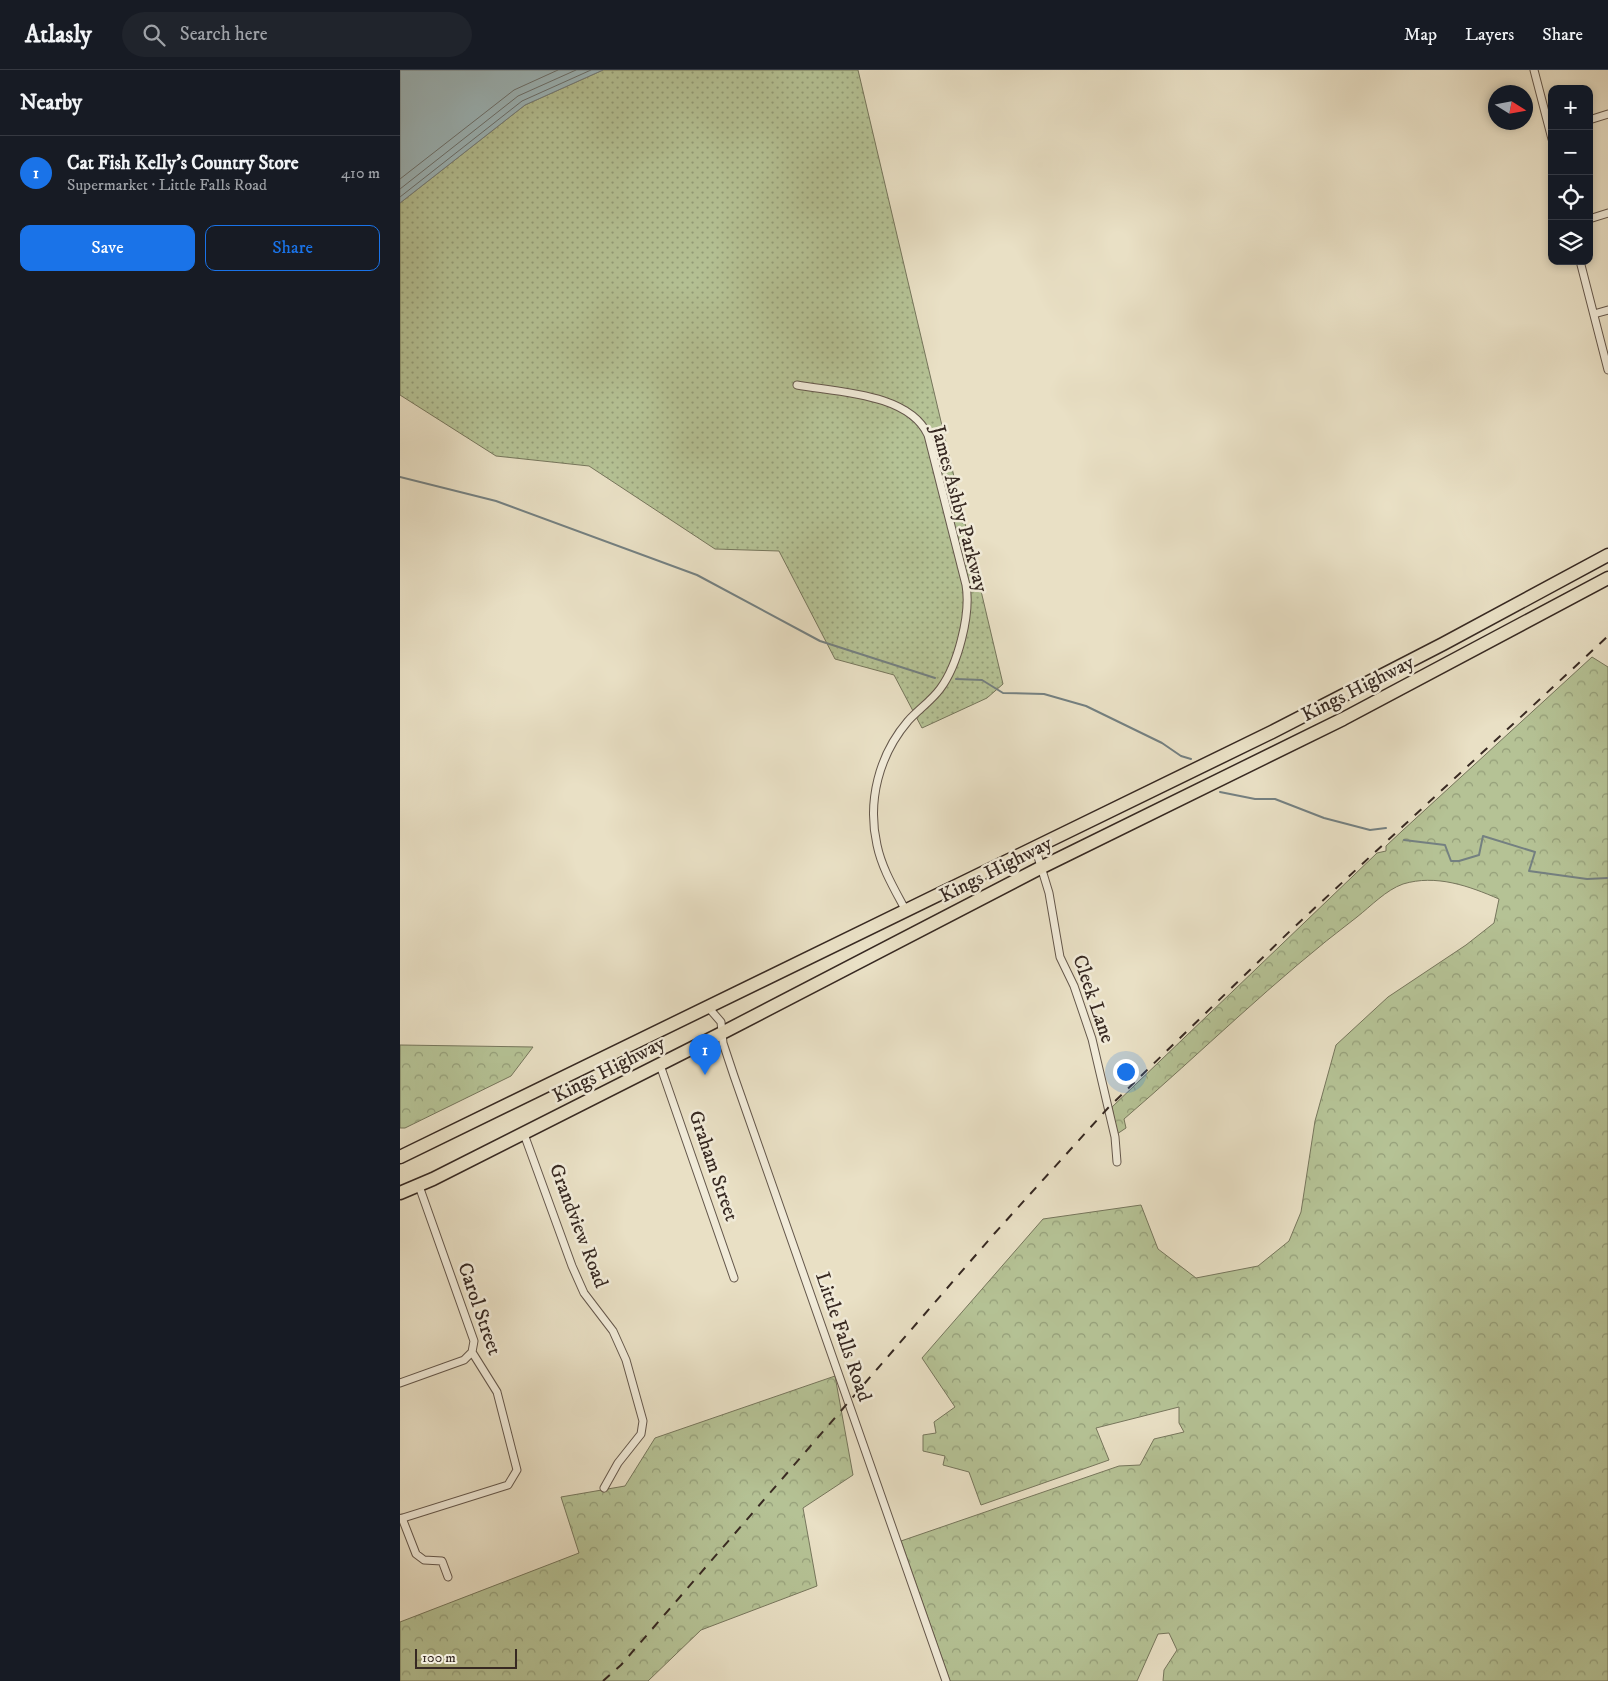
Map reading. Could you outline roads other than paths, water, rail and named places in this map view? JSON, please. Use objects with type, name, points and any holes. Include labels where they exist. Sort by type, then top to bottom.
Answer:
[{"type":"highway","name":"Kings Highway","points":[[400,1157],[1289,723],[1443,644],[1608,555]]},
{"type":"highway","name":"Kings Highway","points":[[400,1194],[660,1065],[1042,867],[1343,719],[1452,663],[1608,578]]},
{"type":"highway","points":[[1443,644],[1452,663]]},
{"type":"street","points":[[1534,70],[1550,130]]},
{"type":"street","points":[[1593,119],[1608,114]]},
{"type":"street","points":[[1593,218],[1608,213]]},
{"type":"street","points":[[1581,265],[1608,370]]},
{"type":"street","points":[[1594,314],[1608,310]]},
{"type":"street","name":"James Ashby Parkway","points":[[797,385],[874,398],[906,410],[919,420],[928,435],[966,585],[968,606],[965,628],[946,679],[936,694],[910,719],[893,741],[885,758],[876,787],[873,817],[877,846],[886,872],[906,911]]},
{"type":"street","name":"Cleek Lane","points":[[1035,848],[1042,867],[1060,957],[1081,1006],[1096,1054],[1115,1137],[1117,1162]]},
{"type":"street","name":"Little Falls Road","points":[[708,1007],[718,1016],[723,1043],[734,1076],[946,1681]]},
{"type":"street","name":"Graham Street","points":[[660,1065],[734,1278]]},
{"type":"street","name":"Grandview Road","points":[[524,1134],[584,1293],[613,1331],[626,1360],[643,1421],[641,1434],[618,1463],[604,1488]]},
{"type":"street","name":"Carol Street","points":[[401,1518],[508,1485],[517,1470],[497,1392],[472,1352],[474,1341],[419,1186]]},
{"type":"street","points":[[400,1383],[464,1360],[472,1352]]},
{"type":"street","points":[[401,1518],[420,1558],[429,1562],[442,1561],[448,1577]]},
{"type":"water","points":[[400,70],[603,70],[525,105],[400,203]]},
{"type":"waterway","points":[[400,477],[496,501],[697,575],[820,641],[935,678]]},
{"type":"waterway","points":[[956,679],[982,680],[1003,693],[1044,694],[1086,706],[1162,743],[1181,756],[1191,759]]},
{"type":"waterway","points":[[1220,792],[1255,799],[1275,799],[1324,818],[1370,830],[1386,828]]},
{"type":"waterway","points":[[1404,840],[1445,845],[1451,861],[1459,861],[1479,855],[1483,836],[1535,852],[1529,871],[1587,879],[1608,878]]},
{"type":"railway","points":[[603,1681],[621,1665],[994,1234],[1108,1108],[1290,931],[1608,636]]},
{"type":"place","name":"Cat Fish Kelly's Country Store","points":[[705,1075]]}]
